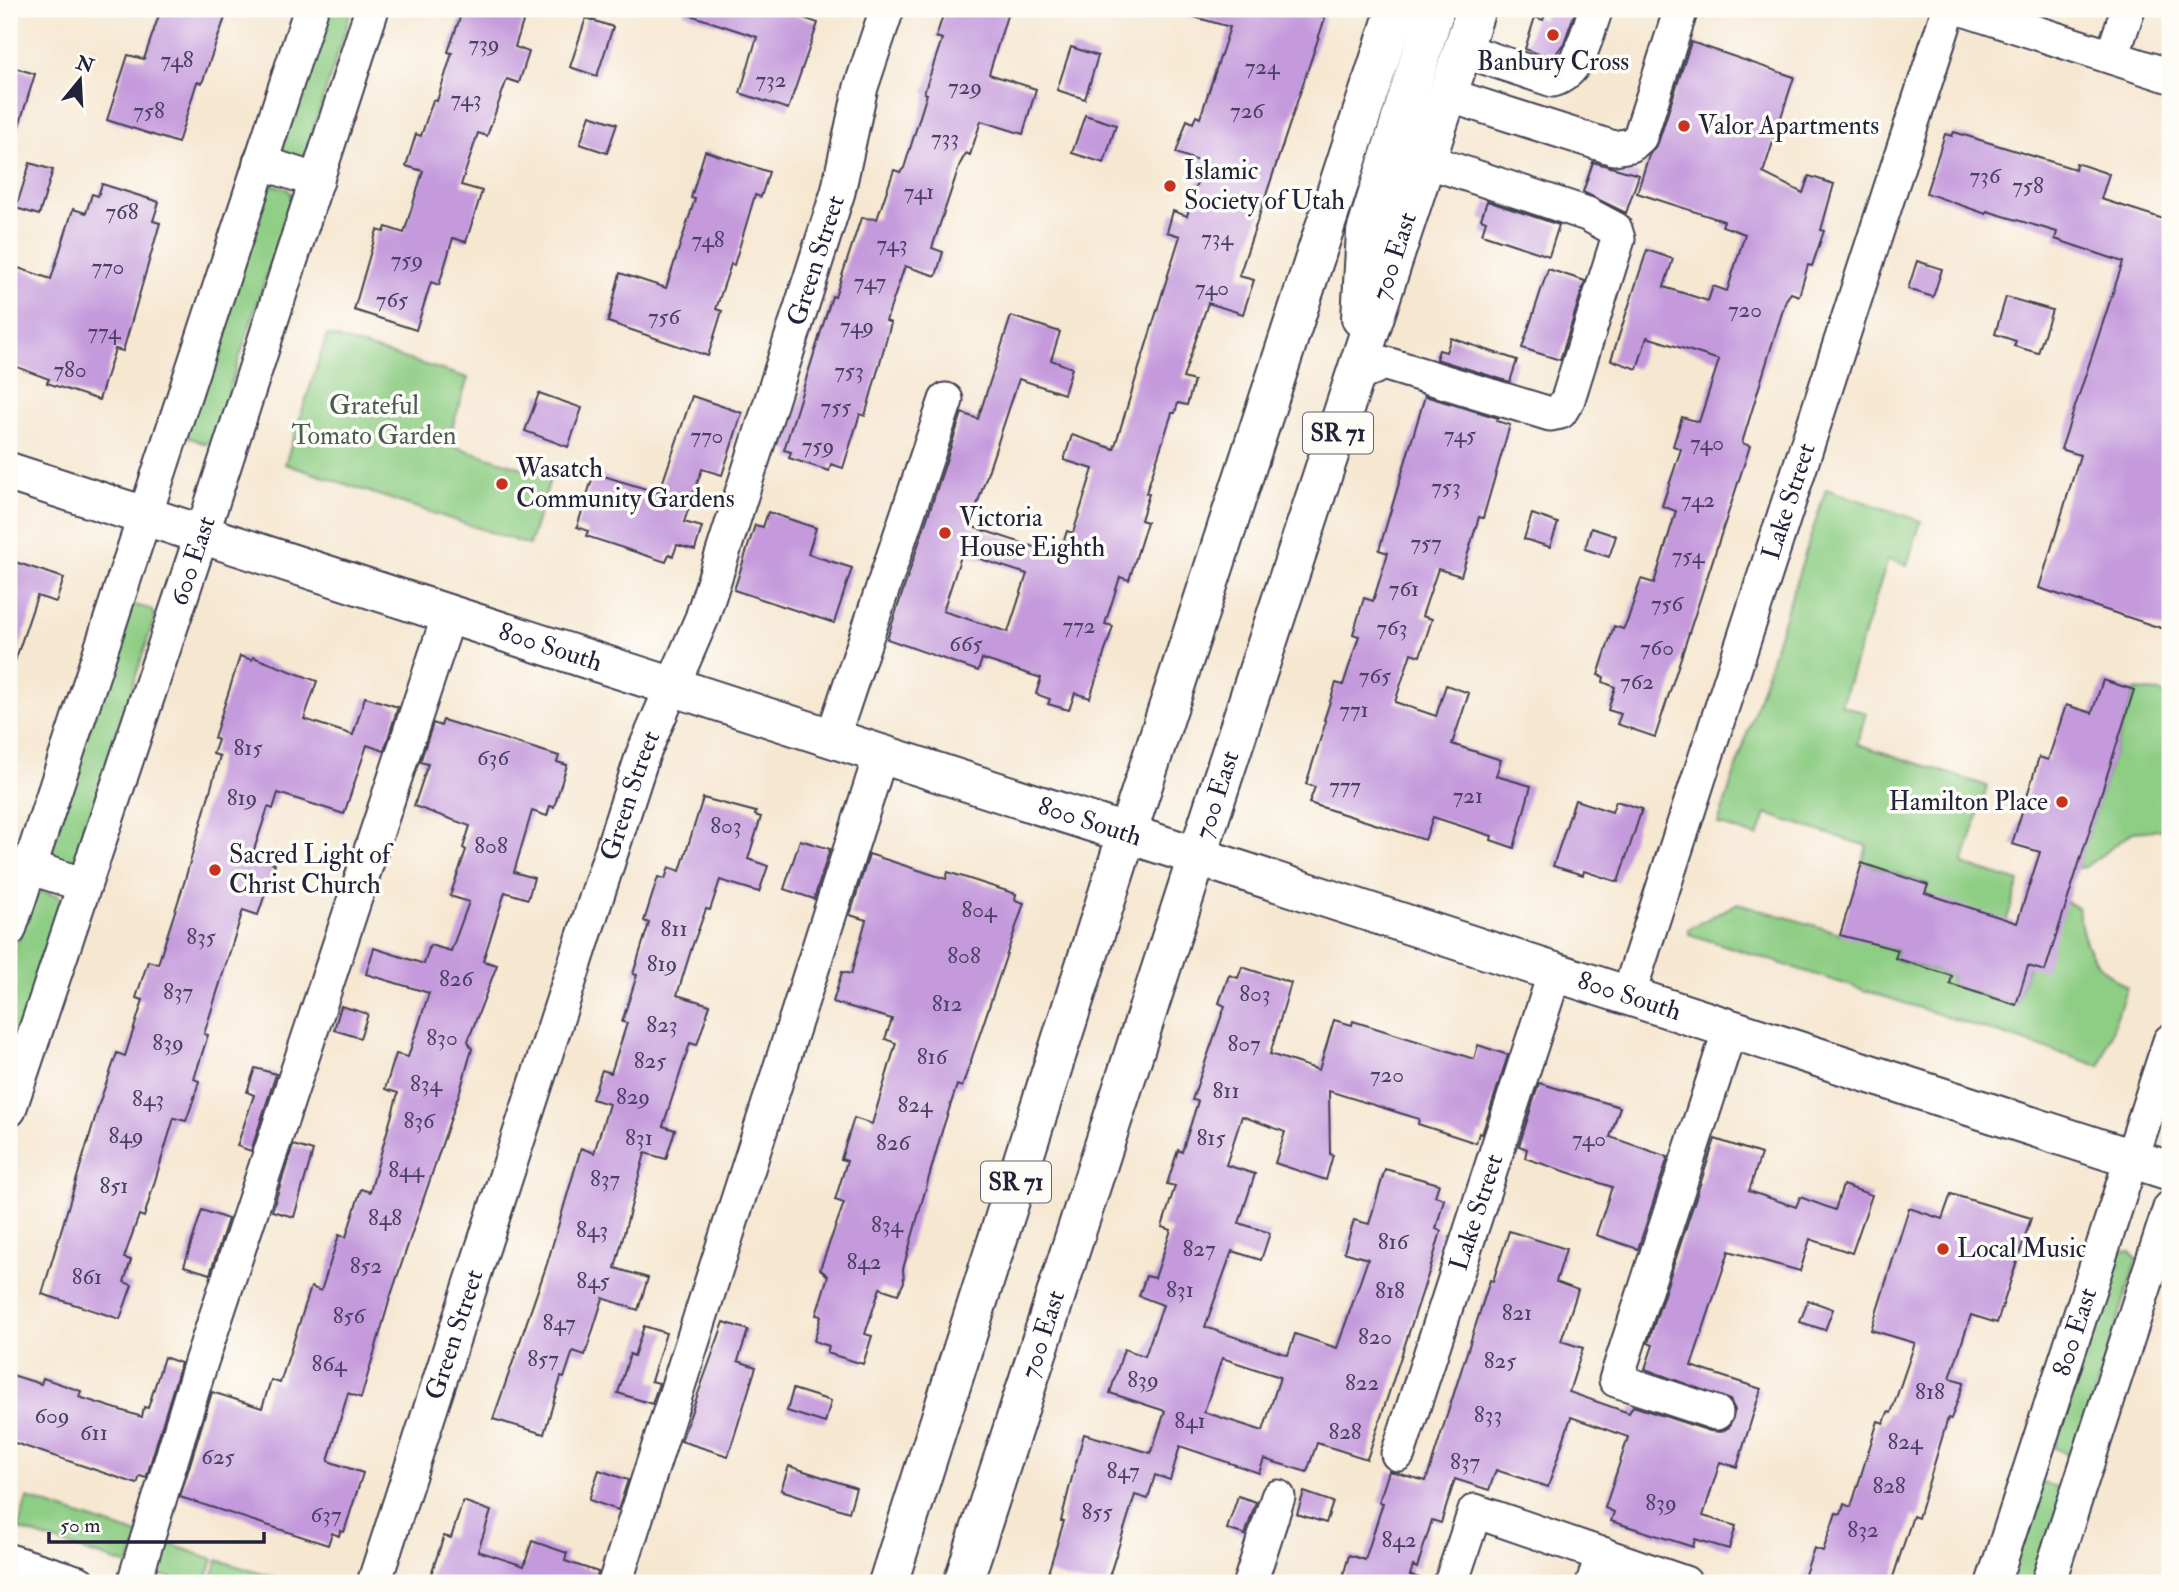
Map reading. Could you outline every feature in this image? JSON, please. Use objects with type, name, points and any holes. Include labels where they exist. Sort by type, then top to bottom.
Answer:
[{"type":"main road","name":"SR 71","points":[[888,1583],[1127,834],[1396,9]]},
{"type":"main road","points":[[1357,376],[1366,232],[1434,9]]},
{"type":"main road","name":"700 East","points":[[963,1583],[1197,856],[1476,9]]},
{"type":"main road","name":"800 South","points":[[9,472],[2170,1171]]},
{"type":"street","points":[[9,930],[310,9]]},
{"type":"street","name":"600 East","points":[[9,1110],[202,534],[372,9]]},
{"type":"street","name":"Green Street","points":[[374,1583],[643,754],[702,618],[838,192],[862,87],[887,9]]},
{"type":"street","points":[[1463,50],[1553,80],[1563,77],[1571,71],[1577,59],[1595,9]]},
{"type":"street","points":[[1448,95],[1614,148],[1631,145],[1640,137],[1681,9]]},
{"type":"street","name":"Lake Street","points":[[1628,996],[1949,9]]},
{"type":"street","points":[[1963,9],[2004,15],[2112,57],[2170,76]]},
{"type":"street","points":[[2112,57],[2128,9]]},
{"type":"street","points":[[1357,376],[1383,363],[1550,414],[1560,412],[1568,398],[1618,239],[1615,229],[1587,214],[1427,161]]},
{"type":"street","points":[[260,162],[317,181]]},
{"type":"street","points":[[832,738],[946,400]]},
{"type":"street","points":[[134,1583],[201,1362],[449,615]]},
{"type":"street","points":[[615,1583],[881,754]]},
{"type":"street","points":[[29,867],[84,885]]},
{"type":"street","name":"Lake Street","points":[[1398,1454],[1555,972]]},
{"type":"street","points":[[1716,1413],[1616,1380],[1730,1029]]},
{"type":"street","name":"800 East","points":[[1993,1583],[2170,1041]]},
{"type":"street","name":"800 East","points":[[2048,1583],[2170,1208]]},
{"type":"street","points":[[2034,1458],[2084,1474]]},
{"type":"street","points":[[1250,1583],[1278,1496]]},
{"type":"street","points":[[1451,1583],[1475,1511],[1598,1568],[1685,1583]]},
{"type":"street","points":[[9,1561],[79,1583]]},
{"type":"green space","points":[[320,9],[352,9],[305,155],[298,158],[281,153]]},
{"type":"green space","points":[[270,184],[288,189],[292,197],[213,439],[206,444],[185,436]]},
{"type":"green space","name":"Grateful Tomato Garden","points":[[327,335],[468,378],[447,444],[551,477],[529,545],[285,464]]},
{"type":"green space","points":[[1826,489],[1921,521],[1907,565],[1888,559],[1841,705],[1866,713],[1857,744],[1987,786],[1963,864],[2019,882],[2004,928],[1925,893],[1928,884],[1862,863],[1867,846],[1766,814],[1758,837],[1718,824]]},
{"type":"green space","points":[[129,604],[151,609],[155,617],[76,860],[68,865],[48,856]]},
{"type":"green space","points":[[2134,690],[2160,692],[2170,698],[2170,829],[2133,832],[2085,867],[2077,868]]},
{"type":"green space","points":[[36,890],[59,896],[63,904],[9,1069],[9,966]]},
{"type":"green space","points":[[2066,902],[2078,908],[2083,934],[2092,955],[2106,972],[2127,987],[2100,1066],[1689,934],[1688,929],[1738,903],[1898,950],[1895,959],[1952,976],[1950,984],[2016,1005],[2028,966]]},
{"type":"green space","points":[[2118,1250],[2130,1252],[2137,1259],[2077,1450],[2067,1454],[2054,1448]]},
{"type":"green space","points":[[2043,1483],[2057,1487],[2062,1496],[2035,1583],[2002,1583]]},
{"type":"green space","points":[[27,1498],[142,1536],[128,1565],[18,1529]]},
{"type":"green space","points":[[155,1539],[213,1559],[205,1583],[186,1583],[149,1571]]},
{"type":"green space","points":[[218,1560],[291,1583],[210,1583]]},
{"type":"building","points":[[161,9],[228,9],[202,83],[197,82],[178,143],[107,120],[128,55],[144,59]]},
{"type":"building","points":[[463,9],[527,9],[515,47],[529,52],[519,83],[507,79],[487,136],[478,133],[461,185],[482,191],[466,242],[453,238],[439,285],[431,282],[416,330],[354,310],[377,230],[384,232],[386,227],[404,233],[423,171],[406,166],[416,134],[421,136],[433,100],[437,101],[452,53],[448,52]]},
{"type":"building","points":[[684,9],[797,9],[795,15],[818,23],[788,109],[740,93],[757,37],[684,13]]},
{"type":"building","points":[[945,9],[1009,9],[989,74],[1036,89],[1023,134],[981,121],[970,155],[966,153],[960,164],[932,248],[943,252],[936,276],[905,266],[886,321],[891,323],[865,416],[860,414],[843,468],[831,464],[829,471],[789,458],[791,452],[784,450],[832,296],[835,297],[861,218],[877,219],[894,170],[900,172],[904,168],[942,39],[936,37]]},
{"type":"building","points":[[1188,9],[1296,9],[1325,18],[1239,276],[1254,280],[1243,314],[1208,303],[1183,378],[1194,381],[1187,405],[1178,403],[1175,413],[1172,413],[1146,493],[1149,494],[1141,520],[1147,522],[1129,580],[1120,577],[1105,624],[1113,626],[1090,698],[1075,693],[1069,710],[1048,704],[1050,699],[1036,694],[1041,678],[982,659],[978,671],[887,639],[962,413],[978,419],[1011,316],[1060,332],[1051,360],[1072,368],[1064,394],[1019,379],[970,526],[1059,555],[1067,531],[1073,533],[1093,469],[1064,460],[1072,435],[1114,449],[1180,236],[1167,232],[1173,211],[1187,216],[1200,172],[1201,162],[1176,153],[1187,120],[1193,123],[1196,116],[1200,118],[1230,27],[1187,15]],"holes":[[[962,553],[1027,574],[1008,632],[943,611]]]},
{"type":"building","name":"Banbury Cross","points":[[1547,9],[1576,9],[1564,43],[1552,59],[1525,49],[1535,17],[1543,20]]},
{"type":"building","points":[[586,18],[613,27],[597,76],[570,67]]},
{"type":"building","points":[[1691,42],[1794,77],[1763,173],[1803,193],[1809,176],[1834,184],[1821,230],[1824,231],[1812,266],[1808,265],[1799,296],[1791,293],[1786,300],[1742,443],[1750,446],[1655,737],[1617,724],[1621,714],[1608,710],[1615,687],[1603,682],[1604,677],[1598,675],[1614,626],[1623,629],[1641,579],[1654,583],[1676,511],[1662,506],[1681,449],[1673,446],[1682,417],[1699,422],[1719,360],[1647,337],[1637,369],[1611,360],[1647,250],[1673,259],[1664,287],[1708,301],[1713,286],[1727,291],[1745,234],[1722,226],[1724,221],[1637,193],[1649,155],[1658,143]]},
{"type":"building","points":[[1071,47],[1098,56],[1085,99],[1057,90]]},
{"type":"building","points":[[9,66],[35,74],[14,142],[9,141]]},
{"type":"building","points":[[590,115],[617,124],[607,153],[580,144]]},
{"type":"building","points":[[1085,115],[1116,125],[1104,163],[1072,153]]},
{"type":"building","points":[[1954,132],[2075,169],[2076,163],[2109,174],[2101,199],[2170,221],[2170,631],[2039,588],[2080,455],[2061,449],[2123,262],[2055,239],[2057,232],[1987,211],[1986,214],[1926,193],[1945,134],[1952,136]]},
{"type":"building","points":[[705,151],[769,172],[761,197],[755,195],[734,265],[731,264],[716,309],[722,311],[708,356],[608,322],[620,273],[666,288],[695,199],[691,198]]},
{"type":"building","points":[[1593,162],[1639,175],[1626,213],[1583,192]]},
{"type":"building","points":[[30,163],[53,170],[39,215],[16,208]]},
{"type":"building","points":[[102,184],[159,202],[153,221],[160,223],[123,351],[115,349],[99,400],[47,383],[49,379],[9,364],[9,265],[51,279],[73,209],[86,213],[92,194],[98,196]]},
{"type":"building","points":[[1487,201],[1559,225],[1549,256],[1482,234],[1486,221],[1481,219]]},
{"type":"building","points":[[1917,261],[1942,269],[1933,297],[1908,289]]},
{"type":"building","points":[[1548,269],[1585,281],[1560,360],[1522,348]]},
{"type":"building","points":[[2006,297],[2052,310],[2038,353],[2014,346],[2016,341],[1995,334]]},
{"type":"building","points":[[1451,338],[1517,360],[1510,382],[1436,359],[1439,350],[1446,352]]},
{"type":"building","points":[[539,393],[582,408],[568,447],[525,431]]},
{"type":"building","points":[[692,396],[742,413],[722,475],[702,469],[684,522],[702,527],[695,550],[677,545],[673,556],[669,554],[666,562],[586,536],[588,531],[577,527],[594,473],[659,493]]},
{"type":"building","points":[[1425,396],[1498,418],[1497,421],[1510,425],[1483,518],[1479,517],[1461,576],[1438,569],[1422,616],[1432,619],[1420,656],[1411,653],[1395,702],[1436,716],[1446,685],[1469,693],[1452,744],[1501,760],[1496,776],[1531,786],[1514,848],[1491,840],[1492,836],[1433,817],[1425,840],[1309,803],[1315,787],[1306,784],[1326,721],[1324,720],[1336,683],[1343,685],[1359,636],[1353,634],[1364,598],[1373,601],[1388,553],[1379,550]]},
{"type":"building","points":[[768,512],[816,528],[808,554],[852,568],[834,623],[734,590],[755,525],[763,527]]},
{"type":"building","points":[[1532,514],[1558,523],[1550,547],[1524,539]]},
{"type":"building","points":[[1591,528],[1616,536],[1609,557],[1585,549]]},
{"type":"building","points":[[9,560],[64,578],[56,602],[37,596],[13,667],[9,666]]},
{"type":"building","points":[[240,656],[252,660],[253,657],[317,681],[304,719],[353,735],[365,697],[398,707],[384,751],[367,745],[344,814],[278,793],[273,809],[268,807],[252,856],[275,864],[258,915],[243,910],[204,1034],[208,1035],[194,1079],[199,1081],[193,1101],[186,1121],[174,1118],[144,1217],[139,1215],[124,1258],[131,1260],[124,1282],[132,1285],[120,1319],[42,1294],[100,1101],[117,1053],[125,1056],[143,1000],[136,998],[148,961],[158,964],[184,883],[220,756],[213,754],[218,740],[214,738]]},
{"type":"building","name":"Hamilton Place","points":[[2103,680],[2134,690],[2045,971],[2028,966],[2016,1005],[1950,984],[1952,976],[1895,958],[1898,950],[1840,935],[1862,863],[1928,885],[1925,893],[2017,923],[2040,852],[2012,844],[2039,757],[2048,760],[2066,705],[2092,713]]},
{"type":"building","points":[[443,720],[559,756],[557,762],[567,765],[554,807],[550,806],[547,816],[532,811],[514,872],[534,878],[528,899],[505,892],[483,961],[497,965],[468,1041],[472,1049],[460,1091],[391,1295],[361,1398],[348,1393],[328,1461],[363,1473],[344,1532],[340,1531],[339,1536],[332,1533],[328,1545],[180,1497],[212,1392],[262,1408],[271,1380],[280,1383],[311,1287],[321,1291],[339,1235],[346,1237],[361,1189],[370,1192],[398,1093],[385,1089],[396,1054],[408,1057],[429,993],[366,974],[374,948],[424,964],[430,945],[451,951],[469,902],[450,896],[466,850],[463,848],[470,826],[414,806],[428,764],[420,762],[433,723],[441,726]]},
{"type":"building","points":[[703,798],[756,812],[755,815],[761,817],[748,859],[768,866],[759,892],[720,880],[710,910],[706,909],[677,995],[710,1005],[697,1045],[690,1043],[663,1126],[675,1130],[666,1159],[645,1153],[615,1268],[648,1278],[638,1310],[603,1298],[585,1355],[573,1351],[564,1378],[561,1377],[544,1434],[493,1419],[547,1264],[581,1148],[594,1153],[609,1104],[592,1099],[602,1070],[611,1073],[627,1023],[622,1022],[637,975],[633,974],[649,923],[644,921],[658,877],[665,879],[669,867],[680,871]]},
{"type":"building","points":[[1575,800],[1612,812],[1616,801],[1642,809],[1618,882],[1584,871],[1583,875],[1553,866]]},
{"type":"building","points":[[800,840],[830,849],[814,899],[784,889]]},
{"type":"building","points":[[869,854],[946,879],[948,872],[1016,894],[1015,900],[1024,903],[962,1087],[957,1085],[942,1131],[903,1269],[904,1282],[898,1294],[880,1288],[865,1334],[872,1336],[863,1364],[827,1353],[829,1346],[814,1341],[821,1316],[816,1315],[828,1276],[820,1269],[844,1203],[835,1200],[847,1161],[841,1159],[854,1118],[872,1124],[896,1043],[885,1039],[892,1019],[833,1002],[842,972],[851,974],[866,920],[850,915]]},
{"type":"building","points":[[1242,967],[1291,983],[1270,1054],[1319,1070],[1334,1020],[1352,1025],[1353,1021],[1474,1059],[1478,1045],[1508,1055],[1482,1134],[1479,1133],[1476,1143],[1418,1124],[1419,1119],[1329,1091],[1330,1154],[1333,1155],[1326,1180],[1275,1163],[1285,1132],[1242,1116],[1226,1165],[1255,1174],[1239,1223],[1270,1233],[1261,1260],[1232,1251],[1205,1327],[1288,1355],[1295,1334],[1337,1348],[1368,1259],[1344,1252],[1354,1220],[1369,1224],[1385,1169],[1439,1184],[1435,1196],[1444,1199],[1436,1229],[1441,1231],[1367,1459],[1317,1443],[1307,1472],[1264,1459],[1259,1473],[1180,1446],[1170,1480],[1155,1475],[1148,1499],[1135,1495],[1107,1583],[1083,1583],[1048,1573],[1064,1521],[1061,1521],[1084,1434],[1151,1453],[1165,1411],[1110,1393],[1124,1349],[1145,1356],[1163,1305],[1139,1296],[1146,1276],[1155,1278],[1171,1230],[1162,1227],[1175,1186],[1167,1184],[1178,1150],[1182,1152],[1198,1101],[1192,1100],[1225,1006],[1219,1003],[1229,975],[1238,978]],"holes":[[[1222,1358],[1280,1377],[1263,1431],[1204,1412]]]},
{"type":"building","points":[[341,1006],[368,1014],[360,1038],[334,1030]]},
{"type":"building","points":[[255,1068],[276,1074],[251,1151],[237,1146],[254,1095],[247,1092]]},
{"type":"building","points":[[1539,1083],[1620,1107],[1610,1137],[1668,1157],[1638,1249],[1596,1235],[1612,1187],[1525,1158],[1527,1149],[1519,1146]]},
{"type":"building","points":[[1715,1139],[1761,1154],[1749,1191],[1796,1207],[1800,1197],[1835,1210],[1843,1185],[1872,1195],[1852,1253],[1810,1239],[1800,1271],[1729,1251],[1691,1366],[1761,1389],[1737,1467],[1720,1462],[1703,1516],[1736,1526],[1729,1549],[1695,1539],[1693,1547],[1611,1521],[1614,1512],[1605,1508],[1628,1437],[1571,1417],[1548,1487],[1496,1470],[1489,1490],[1455,1479],[1441,1523],[1432,1520],[1417,1568],[1413,1566],[1410,1575],[1422,1579],[1421,1583],[1341,1583],[1349,1555],[1365,1560],[1383,1503],[1379,1502],[1389,1471],[1426,1481],[1490,1280],[1493,1281],[1509,1231],[1566,1249],[1556,1282],[1578,1290],[1561,1341],[1583,1348],[1569,1392],[1629,1413],[1633,1406],[1710,1431],[1721,1432],[1729,1427],[1735,1410],[1730,1400],[1645,1369],[1653,1345],[1648,1343]]},
{"type":"building","points":[[293,1145],[313,1151],[294,1217],[272,1211]]},
{"type":"building","points":[[1951,1194],[2031,1218],[1997,1323],[1971,1315],[1950,1378],[1964,1382],[1951,1419],[1948,1418],[1918,1518],[1913,1516],[1891,1583],[1802,1583],[1814,1548],[1823,1551],[1836,1513],[1841,1514],[1844,1504],[1851,1507],[1878,1421],[1884,1423],[1888,1412],[1891,1413],[1915,1343],[1871,1330],[1909,1208],[1942,1219]]},
{"type":"building","points":[[202,1210],[228,1219],[210,1274],[184,1266]]},
{"type":"building","points":[[1808,1300],[1833,1309],[1825,1330],[1800,1322]]},
{"type":"building","points":[[724,1322],[748,1330],[738,1361],[756,1367],[728,1456],[681,1441]]},
{"type":"building","points":[[644,1326],[666,1333],[651,1381],[659,1383],[652,1404],[618,1393],[630,1354],[634,1356]]},
{"type":"building","points":[[164,1357],[181,1363],[146,1478],[140,1476],[137,1484],[9,1441],[9,1374],[41,1384],[43,1378],[81,1391],[79,1397],[142,1417],[144,1407],[148,1408]]},
{"type":"building","points":[[793,1389],[831,1401],[825,1423],[787,1411]]},
{"type":"building","points":[[789,1466],[856,1488],[849,1512],[781,1490]]},
{"type":"building","points":[[599,1470],[628,1480],[618,1510],[589,1500]]},
{"type":"building","points":[[1304,1492],[1333,1502],[1326,1523],[1297,1514]]},
{"type":"building","points":[[1238,1496],[1256,1502],[1245,1535],[1227,1529]]},
{"type":"building","points":[[463,1501],[491,1511],[478,1551],[524,1566],[532,1541],[567,1553],[565,1561],[598,1572],[596,1583],[428,1583],[444,1536],[451,1538]]},
{"type":"place","name":"Banbury Cross","points":[[1553,35]]},
{"type":"place","name":"Valor Apartments","points":[[1684,126]]},
{"type":"place","name":"Islamic Society of Utah","points":[[1170,186]]},
{"type":"place","name":"Wasatch Community Gardens","points":[[502,484]]},
{"type":"place","name":"Victoria House Eighth","points":[[945,533]]},
{"type":"place","name":"Hamilton Place","points":[[2062,802]]},
{"type":"place","name":"Sacred Light of Christ Church","points":[[215,870]]},
{"type":"place","name":"Local Music","points":[[1943,1249]]}]
